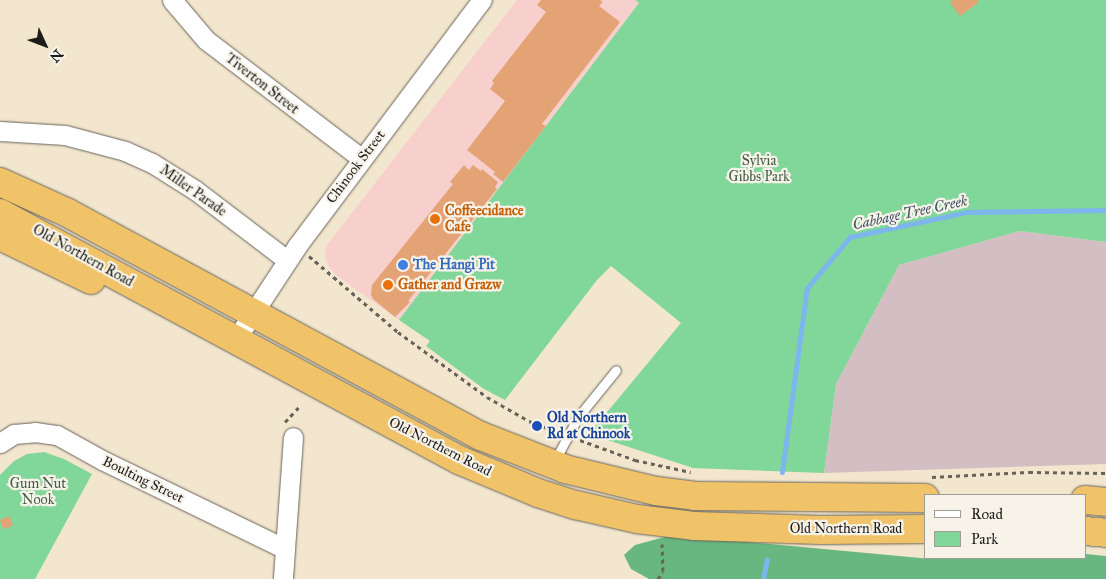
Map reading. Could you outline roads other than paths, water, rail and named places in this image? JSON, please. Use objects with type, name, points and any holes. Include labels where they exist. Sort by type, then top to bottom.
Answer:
[{"type":"highway","points":[[0,166],[40,185],[68,213]]},
{"type":"highway","name":"Old Northern Road","points":[[0,182],[68,213],[481,436],[553,465],[606,481],[694,496],[925,487]]},
{"type":"highway","name":"Old Northern Road","points":[[0,212],[459,460],[538,493],[576,505],[637,519],[694,526],[821,530],[924,529]]},
{"type":"highway","points":[[0,236],[99,284],[138,286]]},
{"type":"highway","points":[[1086,531],[1106,532]]},
{"type":"street","name":"Tiverton Street","points":[[172,0],[206,40],[362,159]]},
{"type":"street","name":"Chinook Street","points":[[236,339],[292,253],[482,0]]},
{"type":"street","name":"Miller Parade","points":[[0,131],[65,135],[118,149],[152,163],[292,253]]},
{"type":"street","name":"Boulting Street","points":[[0,444],[14,434],[35,432],[57,434],[102,460],[285,549]]},
{"type":"street","points":[[283,579],[293,437]]},
{"type":"lane","points":[[553,465],[578,418],[616,370]]},
{"type":"waterway","name":"Cabbage Tree Creek","points":[[782,472],[807,288],[850,237],[967,212],[1106,210]]},
{"type":"waterway","name":"Cabbage Tree Creek","points":[[763,579],[767,559]]},
{"type":"place","name":"Coffeecidance Cafe","points":[[435,219]]},
{"type":"place","name":"The Hangi Pit","points":[[403,265]]},
{"type":"place","name":"Gather and Grazw","points":[[388,285]]},
{"type":"place","name":"Old Northern Rd at Chinook","points":[[537,426]]},
{"type":"park label","name":"Sylvia Gibbs Park","points":[[759,170]]},
{"type":"park label","name":"Gum Nut Nook","points":[[38,492]]}]
